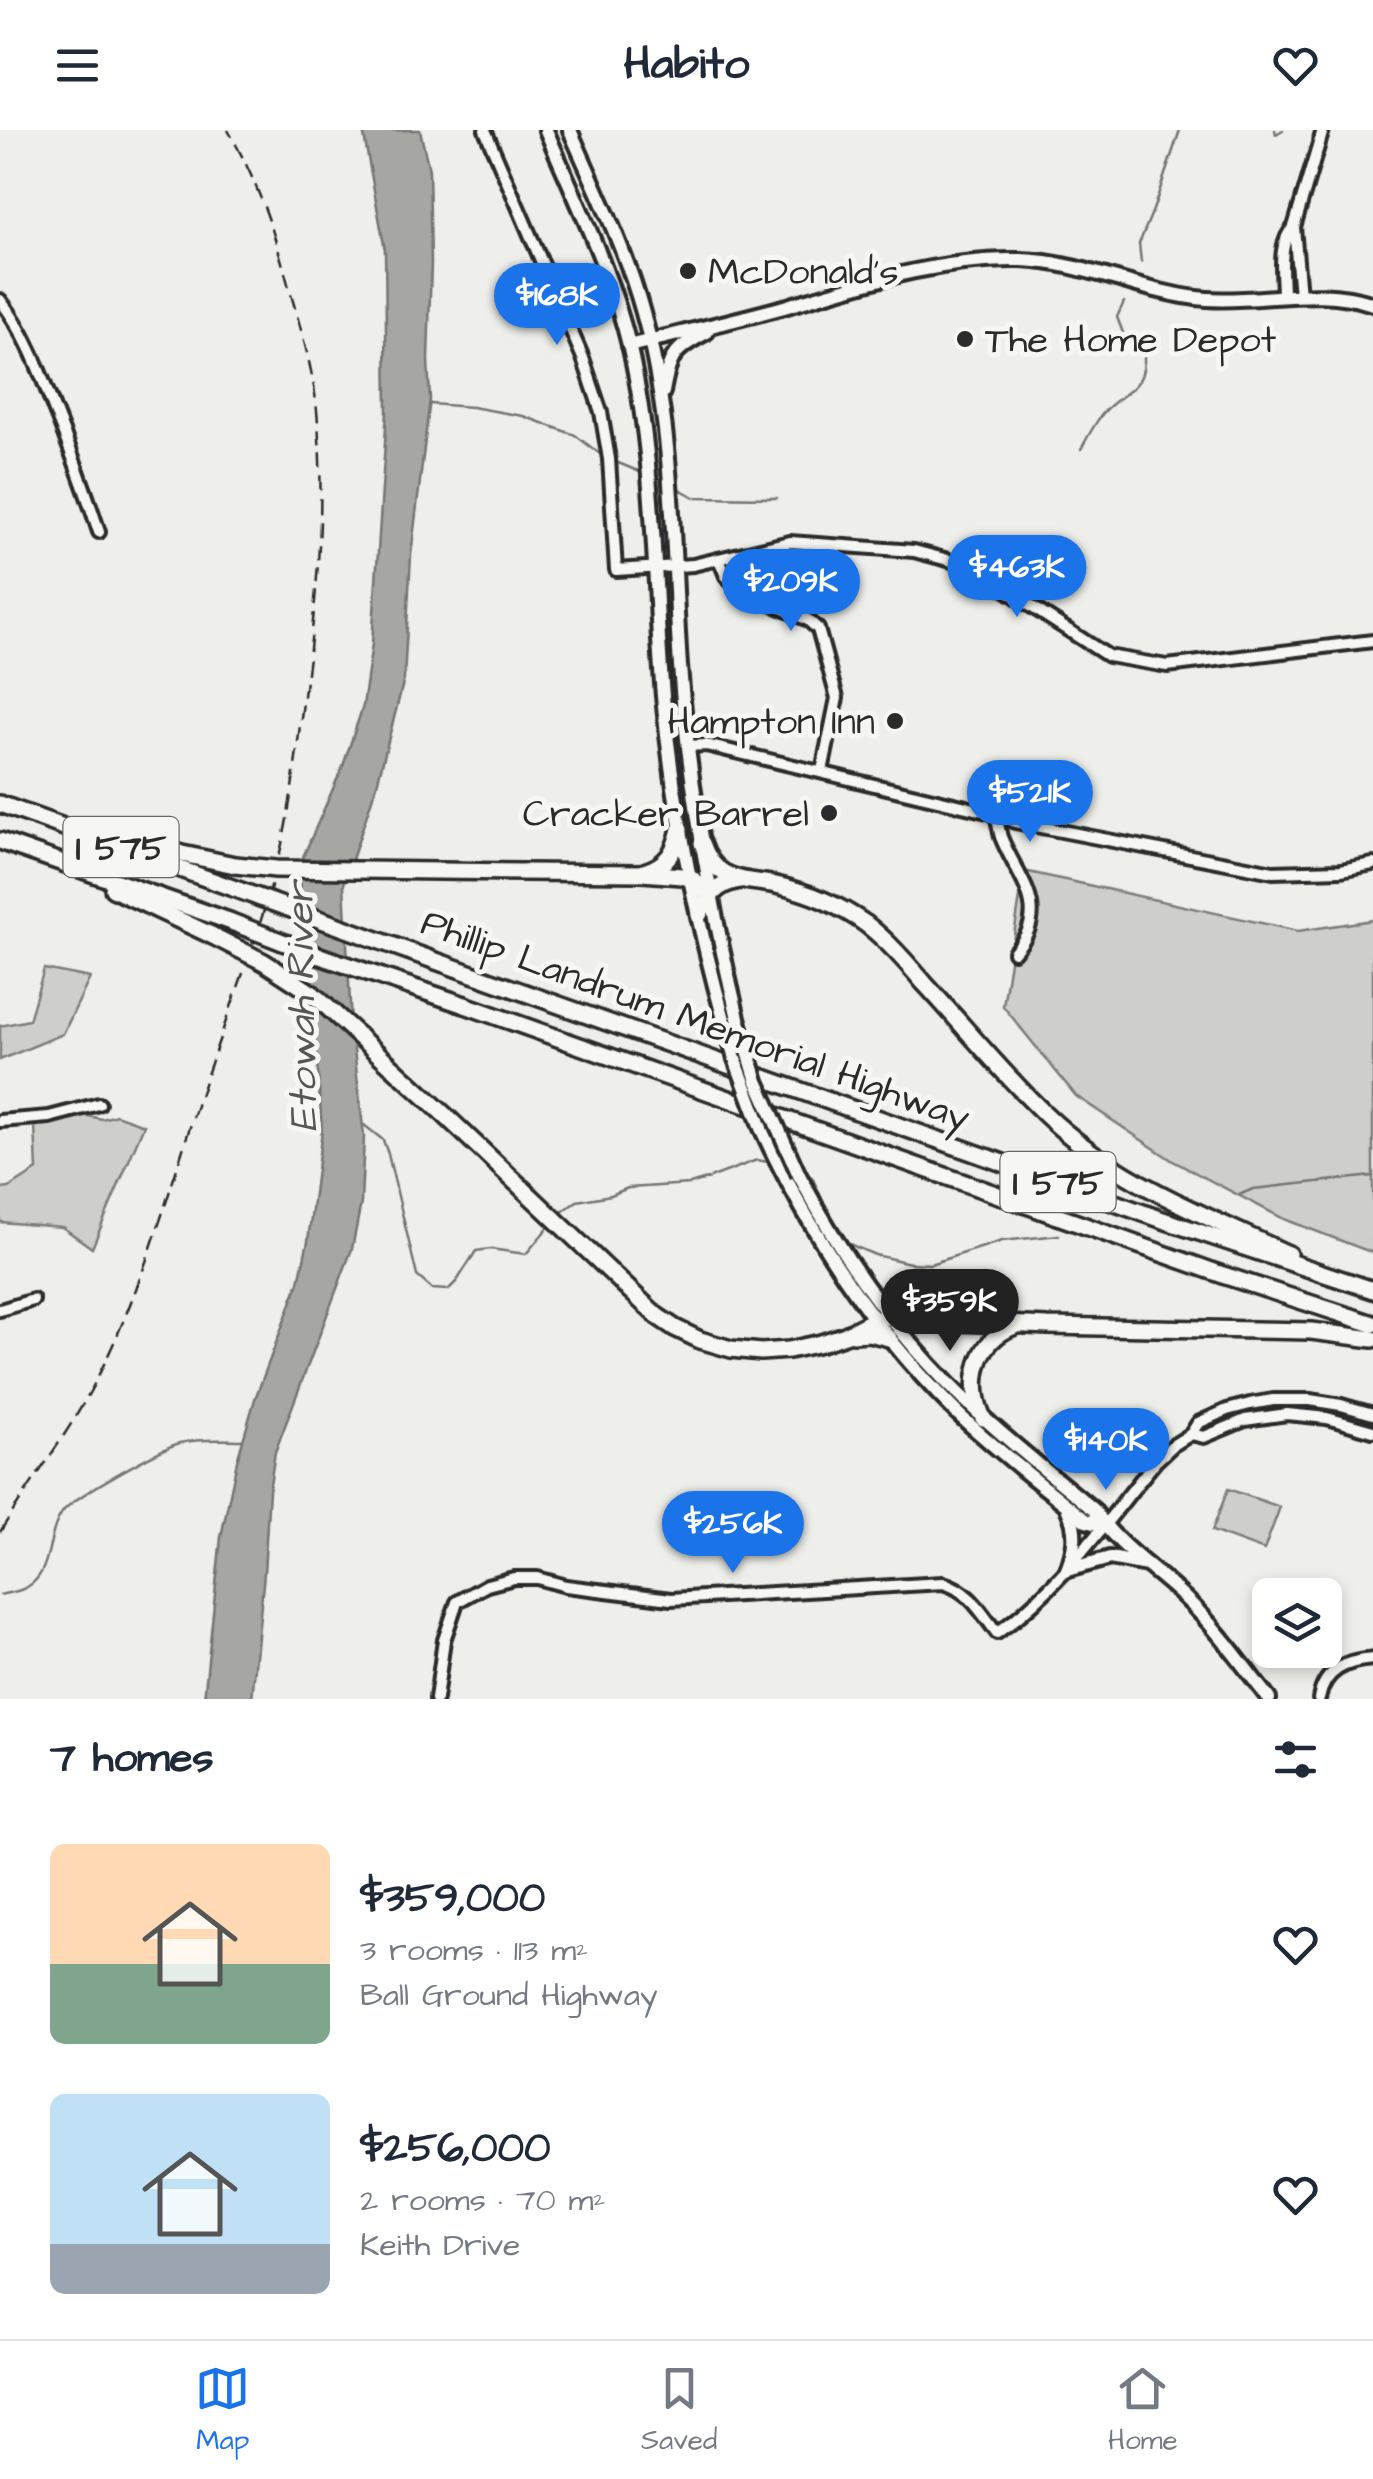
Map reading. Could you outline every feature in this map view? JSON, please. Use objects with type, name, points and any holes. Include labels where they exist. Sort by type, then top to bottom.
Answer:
[{"type":"highway","points":[[0,801],[235,866],[642,873],[690,878],[710,896]]},
{"type":"highway","name":"Phillip Landrum Memorial Highway","points":[[0,801],[1163,1220],[1373,1290]]},
{"type":"highway","points":[[642,873],[665,863],[674,850],[680,828]]},
{"type":"highway","name":"Phillip Landrum Memorial Highway","points":[[0,841],[1223,1275],[1373,1324]]},
{"type":"highway","points":[[702,843],[717,868],[740,880]]},
{"type":"highway","points":[[37,854],[211,935],[264,962],[313,994],[657,1316],[700,1340],[746,1351],[775,1352],[844,1335],[882,1318],[1311,1330],[1373,1339]]},
{"type":"highway","points":[[698,915],[721,885],[740,880],[776,884],[834,904],[866,924],[900,956],[1041,1110],[1081,1146],[1110,1167],[1171,1200],[1350,1283]]},
{"type":"highway","points":[[984,1418],[976,1394],[978,1363],[991,1341],[1022,1324]]},
{"type":"highway","points":[[844,1335],[870,1333],[890,1338]]},
{"type":"main road","points":[[546,130],[604,270],[629,346],[648,464],[663,696],[680,828],[698,915],[731,1020],[799,1175],[890,1338],[925,1380],[978,1432],[1086,1521],[1104,1526]]},
{"type":"main road","points":[[570,130],[625,258],[650,341],[669,463],[680,662],[710,896],[744,1085],[780,1168],[839,1271],[882,1318],[984,1418],[1094,1510],[1104,1526],[1206,1618],[1270,1699]]},
{"type":"main road","points":[[629,346],[922,269],[1001,260],[1050,262],[1201,298],[1300,295],[1371,302]]},
{"type":"main road","points":[[661,400],[674,354],[684,344],[726,323]]},
{"type":"main road","points":[[1065,1504],[1075,1531],[1067,1570]]},
{"type":"main road","points":[[1067,1570],[1110,1558],[1148,1565]]},
{"type":"street","points":[[485,130],[582,358],[600,412],[608,459],[616,570],[694,565],[790,542],[914,550],[968,566],[1108,656],[1168,666],[1373,641]]},
{"type":"street","points":[[1300,295],[1294,227],[1324,130]]},
{"type":"street","points":[[1283,296],[1282,259],[1286,235],[1294,227]]},
{"type":"street","points":[[0,300],[32,354],[79,470],[99,532]]},
{"type":"street","points":[[719,559],[729,579],[750,594],[808,620],[818,629],[837,704],[822,771]]},
{"type":"street","points":[[688,746],[706,745],[822,771],[1015,822],[1274,872],[1342,870],[1373,864]]},
{"type":"street","points":[[996,814],[1001,836],[1031,898],[1032,920],[1026,938],[1014,952]]},
{"type":"street","points":[[0,1121],[49,1117],[99,1104]]},
{"type":"street","points":[[0,1310],[34,1300]]},
{"type":"street","points":[[436,1699],[444,1640],[457,1602],[487,1585],[514,1578],[537,1578],[579,1588],[671,1599],[943,1584],[955,1586],[968,1595],[996,1633],[1025,1613],[1067,1570],[1162,1455],[1191,1434],[1198,1423],[1239,1407],[1273,1400],[1321,1401],[1373,1414]]},
{"type":"street","points":[[1191,1434],[1204,1437],[1245,1420],[1287,1414],[1327,1418],[1373,1431]]},
{"type":"street","points":[[1319,1699],[1321,1687],[1333,1670],[1348,1662],[1373,1659]]},
{"type":"shaded area","name":"Etowah River","points":[[363,130],[420,130],[429,170],[431,262],[430,399],[411,555],[404,679],[377,784],[344,884],[351,1023],[364,1136],[361,1203],[352,1249],[275,1452],[252,1699],[204,1699],[221,1537],[255,1399],[299,1282],[322,1130],[299,866],[343,766],[363,706],[372,644],[387,411],[385,250]]},
{"type":"shaded area","points":[[1024,871],[1298,931],[1373,920],[1373,1253],[1284,1219],[1173,1161],[1076,1096],[1003,1006]]},
{"type":"shaded area","points":[[44,969],[90,978],[63,1034],[0,1060],[0,1026],[29,1020]]},
{"type":"shaded area","points":[[83,1115],[102,1119],[116,1115],[144,1125],[92,1248],[62,1227],[0,1222],[0,1189],[9,1188],[37,1170],[35,1125]]},
{"type":"shaded area","points":[[1228,1489],[1280,1507],[1264,1550],[1212,1531]]},
{"type":"waterway","points":[[1141,262],[1139,244],[1180,130]]},
{"type":"waterway","points":[[1275,130],[1276,134],[1283,130]]},
{"type":"waterway","points":[[1081,449],[1101,416],[1142,375],[1144,353],[1126,341],[1117,317],[1124,302]]},
{"type":"waterway","points":[[430,404],[523,416],[575,435],[604,457]]},
{"type":"waterway","points":[[611,460],[645,474]]},
{"type":"waterway","points":[[676,487],[694,497],[777,498]]},
{"type":"waterway","points":[[364,1125],[383,1140],[417,1276],[432,1289],[448,1290],[476,1251],[526,1254],[550,1225]]},
{"type":"waterway","points":[[558,1215],[577,1201],[628,1188],[690,1184],[757,1160],[773,1163]]},
{"type":"waterway","points":[[804,1173],[812,1177],[830,1217]]},
{"type":"waterway","points":[[1239,1195],[1253,1189],[1373,1176]]},
{"type":"waterway","points":[[841,1236],[849,1244],[875,1255],[930,1264],[1002,1241],[1059,1235]]},
{"type":"waterway","points":[[0,1595],[33,1583],[45,1564],[58,1519],[86,1493],[180,1443],[243,1440]]},
{"type":"railway","points":[[0,1532],[82,1405],[125,1316],[255,939],[288,811],[312,634],[318,556],[316,401],[276,243],[256,186],[228,130]]},
{"type":"place","name":"McDonald's","points":[[688,271]]},
{"type":"place","name":"The Home Depot","points":[[965,339]]},
{"type":"place","name":"Hampton Inn","points":[[895,721]]},
{"type":"place","name":"Cracker Barrel","points":[[829,813]]}]
